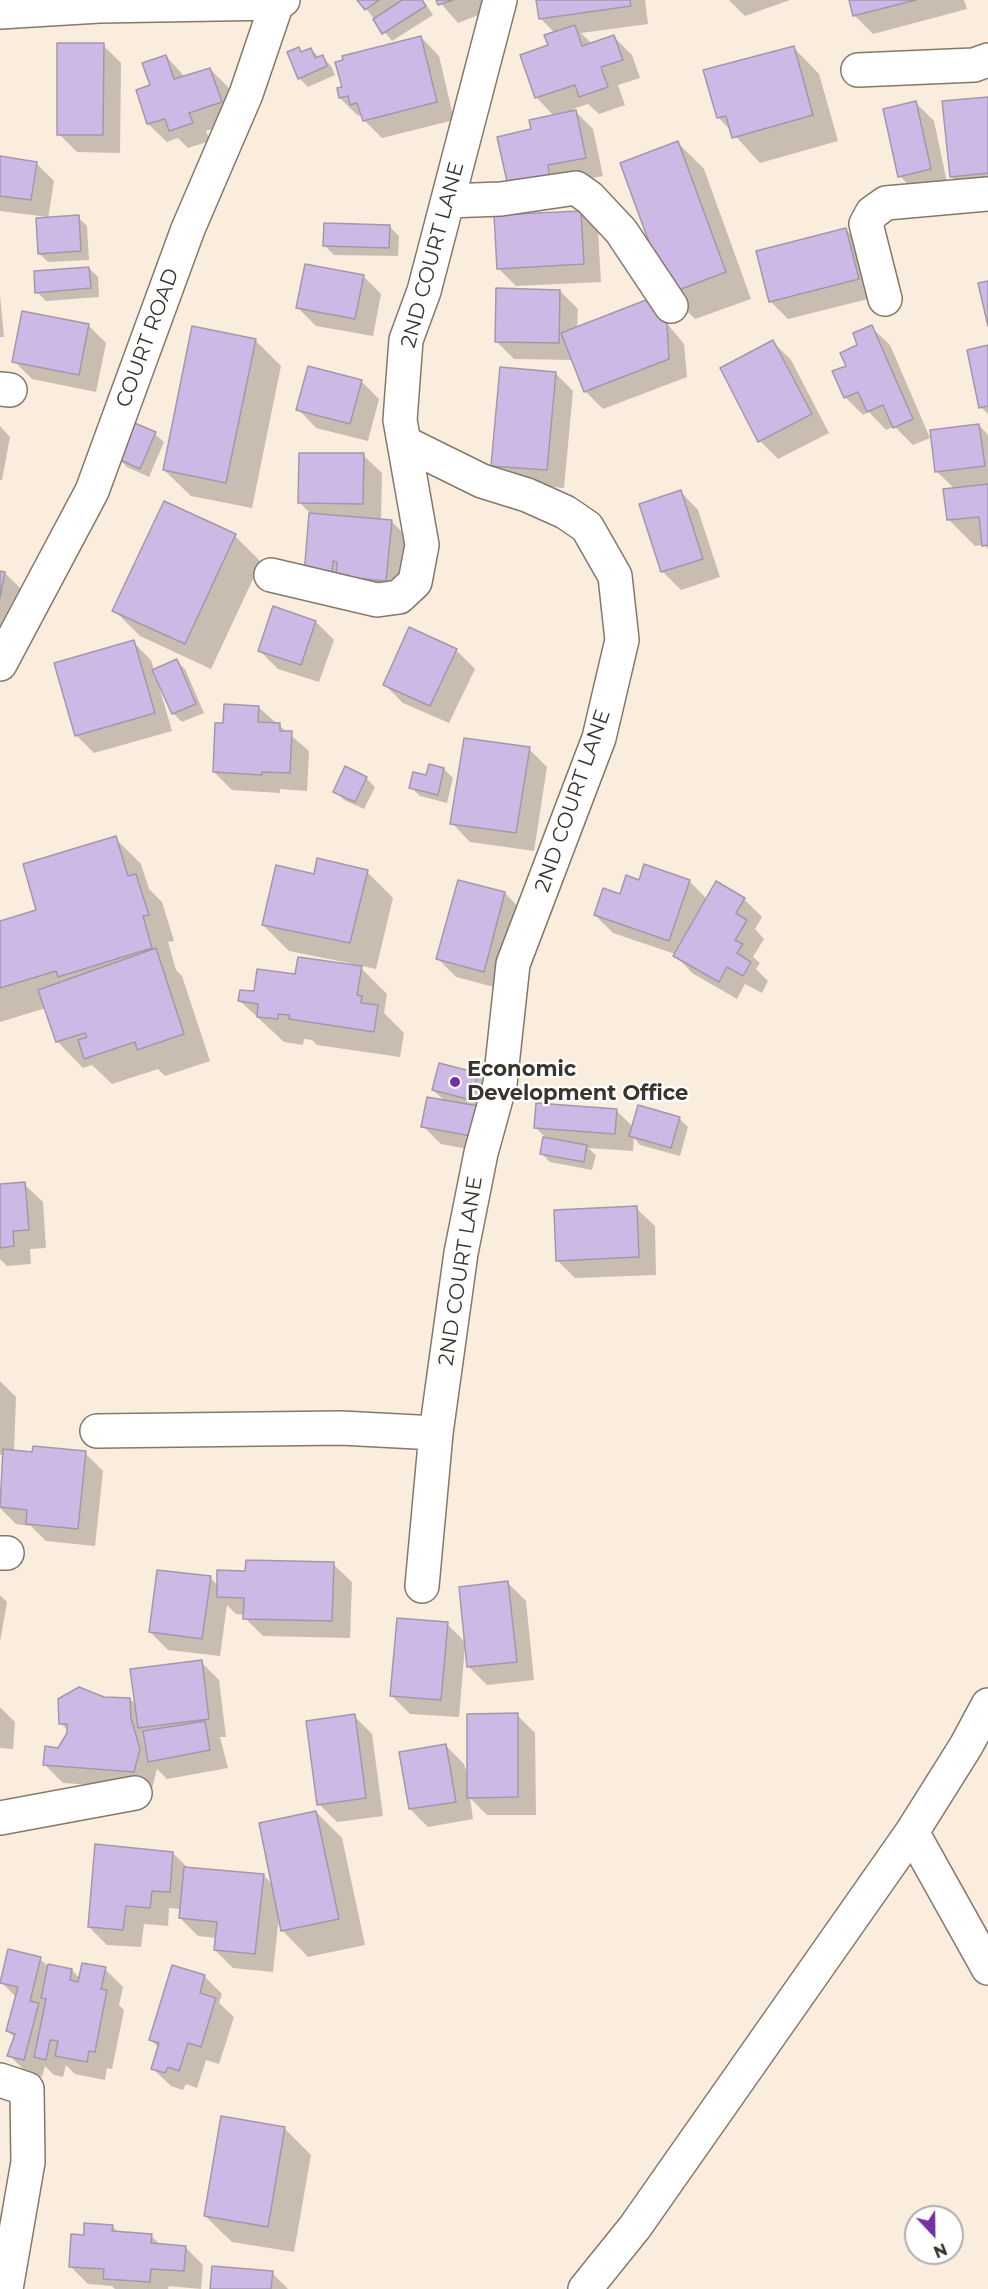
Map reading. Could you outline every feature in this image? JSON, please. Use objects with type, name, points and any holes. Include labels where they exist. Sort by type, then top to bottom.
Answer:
[{"type":"street","name":"2ND COURT LANE","points":[[422,1586],[436,1433],[461,1253],[481,1153],[500,1084],[513,964],[599,738],[622,640],[615,576],[587,527],[565,512],[527,495],[482,481],[405,443],[400,420],[406,340],[424,291],[500,0]]},
{"type":"street","points":[[0,12],[98,3],[280,2]]},
{"type":"street","name":"COURT ROAD","points":[[0,664],[92,491],[188,229],[246,94],[280,2]]},
{"type":"street","points":[[858,70],[974,65],[988,60]]},
{"type":"street","points":[[448,201],[501,199],[576,188],[590,198],[621,231],[671,306]]},
{"type":"street","points":[[885,299],[866,224],[872,213],[886,203],[988,194]]},
{"type":"street","points":[[270,575],[377,600],[399,597],[415,582],[422,545],[405,443]]},
{"type":"street","points":[[97,1431],[341,1428],[436,1433]]},
{"type":"street","points":[[585,2289],[635,2227],[912,1832],[966,1746],[988,1705]]},
{"type":"street","points":[[0,1818],[135,1793]]},
{"type":"street","points":[[912,1832],[988,1968]]},
{"type":"street","points":[[0,2080],[27,2089],[27,2162],[6,2289]]},
{"type":"building","points":[[357,0],[379,0],[365,10]]},
{"type":"building","points":[[402,0],[422,0],[426,6],[382,34],[373,19]]},
{"type":"building","points":[[436,0],[453,0],[438,5]]},
{"type":"building","points":[[536,0],[630,0],[631,6],[539,19]]},
{"type":"building","points":[[849,0],[916,0],[853,16]]},
{"type":"building","points":[[575,25],[582,46],[614,35],[623,60],[601,67],[608,87],[579,97],[575,85],[535,98],[520,55],[548,45],[544,35]]},
{"type":"building","points":[[421,36],[437,102],[363,121],[357,103],[350,105],[348,96],[339,98],[337,88],[342,87],[335,62],[343,60],[342,56]]},
{"type":"building","points":[[57,43],[104,43],[103,135],[57,135]]},
{"type":"building","points":[[794,46],[813,115],[732,138],[726,116],[717,118],[703,70]]},
{"type":"building","points":[[299,47],[301,52],[311,48],[315,58],[323,55],[327,66],[298,79],[287,52]]},
{"type":"building","points":[[166,55],[174,79],[210,68],[222,102],[189,113],[193,123],[169,131],[165,119],[147,124],[136,90],[150,85],[142,63]]},
{"type":"building","points":[[988,97],[988,173],[950,177],[942,101]]},
{"type":"building","points":[[916,101],[931,169],[898,177],[883,109]]},
{"type":"building","points":[[576,110],[586,158],[548,165],[550,181],[509,190],[497,137],[531,129],[529,120]]},
{"type":"building","points":[[678,141],[726,272],[668,294],[620,163]]},
{"type":"building","points":[[0,156],[37,162],[31,200],[0,196]]},
{"type":"building","points":[[581,211],[584,264],[497,269],[494,215]]},
{"type":"building","points":[[79,215],[81,251],[38,254],[36,218]]},
{"type":"building","points":[[324,223],[390,225],[389,248],[323,246]]},
{"type":"building","points":[[846,228],[859,279],[769,302],[756,251]]},
{"type":"building","points":[[305,264],[364,275],[355,319],[296,308]]},
{"type":"building","points":[[89,267],[91,288],[35,293],[34,271]]},
{"type":"building","points":[[988,281],[988,326],[978,283]]},
{"type":"building","points":[[496,288],[560,290],[559,343],[495,342]]},
{"type":"building","points":[[646,300],[667,324],[669,359],[584,392],[561,333]]},
{"type":"building","points":[[22,311],[89,324],[79,375],[12,362]]},
{"type":"building","points":[[872,325],[913,419],[893,428],[883,405],[867,412],[858,392],[844,398],[832,371],[846,366],[840,353],[857,345],[853,333]]},
{"type":"building","points":[[192,326],[256,339],[226,483],[163,470]]},
{"type":"building","points":[[773,340],[812,414],[758,442],[720,368]]},
{"type":"building","points":[[988,345],[988,406],[979,408],[967,350]]},
{"type":"building","points":[[308,366],[362,380],[350,424],[296,410]]},
{"type":"building","points":[[500,367],[556,372],[547,470],[491,466]]},
{"type":"building","points":[[132,422],[156,432],[140,469],[116,458]]},
{"type":"building","points":[[979,424],[985,466],[935,472],[930,430]]},
{"type":"building","points":[[299,453],[364,453],[363,504],[298,503]]},
{"type":"building","points":[[988,484],[988,545],[982,546],[979,517],[947,520],[943,489]]},
{"type":"building","points":[[681,490],[703,559],[661,572],[639,504]]},
{"type":"building","points":[[164,501],[236,534],[185,644],[112,611]]},
{"type":"building","points":[[309,513],[392,520],[386,581],[336,576],[337,562],[333,561],[332,577],[304,575]]},
{"type":"building","points":[[0,571],[5,572],[0,598]]},
{"type":"building","points":[[273,606],[316,621],[301,665],[258,651]]},
{"type":"building","points":[[409,627],[457,649],[430,706],[383,685]]},
{"type":"building","points":[[134,640],[155,713],[75,736],[54,663]]},
{"type":"building","points":[[177,659],[196,704],[172,714],[152,670]]},
{"type":"building","points":[[224,704],[259,706],[258,722],[280,723],[280,731],[292,731],[290,773],[262,772],[262,775],[213,772],[215,723],[223,723]]},
{"type":"building","points":[[464,738],[530,747],[516,833],[450,824]]},
{"type":"building","points":[[429,764],[444,768],[438,795],[409,788],[413,772],[426,775]]},
{"type":"building","points":[[345,766],[367,777],[355,802],[333,792]]},
{"type":"building","points":[[116,836],[128,876],[136,874],[149,915],[143,916],[152,948],[58,977],[56,971],[0,988],[0,921],[36,910],[23,864]]},
{"type":"building","points":[[317,858],[368,870],[350,943],[262,925],[276,865],[314,874]]},
{"type":"building","points":[[644,864],[690,880],[669,941],[594,915],[603,888],[620,894],[626,875],[639,880]]},
{"type":"building","points":[[458,880],[505,892],[484,972],[436,959]]},
{"type":"building","points":[[716,881],[745,898],[736,913],[747,920],[735,940],[743,944],[737,953],[751,962],[743,976],[727,967],[719,982],[673,956]]},
{"type":"building","points":[[156,948],[184,1034],[137,1050],[135,1042],[84,1059],[78,1040],[87,1037],[85,1033],[56,1042],[38,990]]},
{"type":"building","points":[[298,957],[362,966],[357,995],[362,996],[361,1003],[378,1005],[374,1032],[289,1019],[289,1015],[278,1014],[278,1019],[257,1017],[258,1004],[238,1001],[240,990],[254,991],[257,969],[295,974]]},
{"type":"building","name":"Economic Development Office","points":[[439,1063],[478,1073],[471,1100],[432,1090]]},
{"type":"building","points":[[427,1097],[478,1106],[472,1136],[421,1127]]},
{"type":"building","points":[[536,1103],[617,1109],[615,1134],[534,1128]]},
{"type":"building","points":[[638,1105],[680,1117],[671,1148],[629,1136]]},
{"type":"building","points":[[543,1137],[587,1145],[584,1162],[540,1154]]},
{"type":"building","points":[[25,1182],[29,1230],[13,1231],[14,1246],[0,1248],[0,1184]]},
{"type":"building","points":[[637,1206],[639,1257],[556,1261],[554,1210]]},
{"type":"building","points":[[33,1446],[86,1451],[78,1529],[26,1524],[27,1510],[0,1507],[3,1449],[32,1452]]},
{"type":"building","points":[[246,1560],[334,1562],[332,1621],[243,1619],[244,1598],[217,1597],[217,1570],[245,1571]]},
{"type":"building","points":[[157,1570],[211,1576],[202,1639],[149,1632]]},
{"type":"building","points":[[508,1581],[517,1662],[467,1667],[459,1587]]},
{"type":"building","points":[[397,1618],[448,1622],[441,1700],[390,1696]]},
{"type":"building","points":[[202,1660],[209,1719],[138,1728],[130,1669]]},
{"type":"building","points":[[79,1687],[104,1697],[130,1698],[131,1718],[140,1749],[134,1772],[43,1765],[45,1746],[58,1748],[67,1733],[67,1724],[59,1724],[58,1699]]},
{"type":"building","points":[[518,1713],[518,1797],[467,1798],[467,1714]]},
{"type":"building","points":[[355,1714],[366,1798],[317,1805],[306,1721]]},
{"type":"building","points":[[205,1721],[210,1750],[148,1762],[143,1731]]},
{"type":"building","points":[[446,1744],[456,1802],[409,1809],[399,1752]]},
{"type":"building","points":[[316,1811],[339,1919],[281,1931],[259,1823]]},
{"type":"building","points":[[95,1844],[173,1852],[170,1892],[152,1891],[150,1908],[126,1906],[123,1930],[88,1927]]},
{"type":"building","points":[[184,1867],[264,1874],[255,1954],[214,1950],[217,1922],[179,1918]]},
{"type":"building","points":[[8,1949],[41,1957],[30,2001],[39,2003],[24,2060],[7,2056],[15,2034],[6,2031],[18,1987],[0,1983]]},
{"type":"building","points":[[82,1963],[106,1967],[101,1989],[107,1990],[95,2052],[89,2051],[87,2062],[55,2056],[58,2041],[50,2040],[46,2060],[34,2057],[46,1999],[41,1998],[48,1964],[72,1969],[70,1980],[78,1982]]},
{"type":"building","points":[[172,1965],[205,1975],[200,1993],[216,1998],[201,2047],[188,2043],[179,2071],[168,2067],[165,2073],[151,2069],[159,2043],[149,2040]]},
{"type":"building","points":[[221,2116],[285,2127],[268,2227],[204,2216]]},
{"type":"building","points":[[84,2223],[113,2225],[112,2231],[152,2234],[151,2243],[186,2246],[184,2271],[151,2269],[150,2282],[103,2279],[104,2269],[69,2267],[71,2234],[84,2235]]},
{"type":"building","points":[[212,2266],[273,2271],[271,2289],[210,2289]]},
{"type":"place","name":"Economic Development Office","points":[[455,1082]]}]
